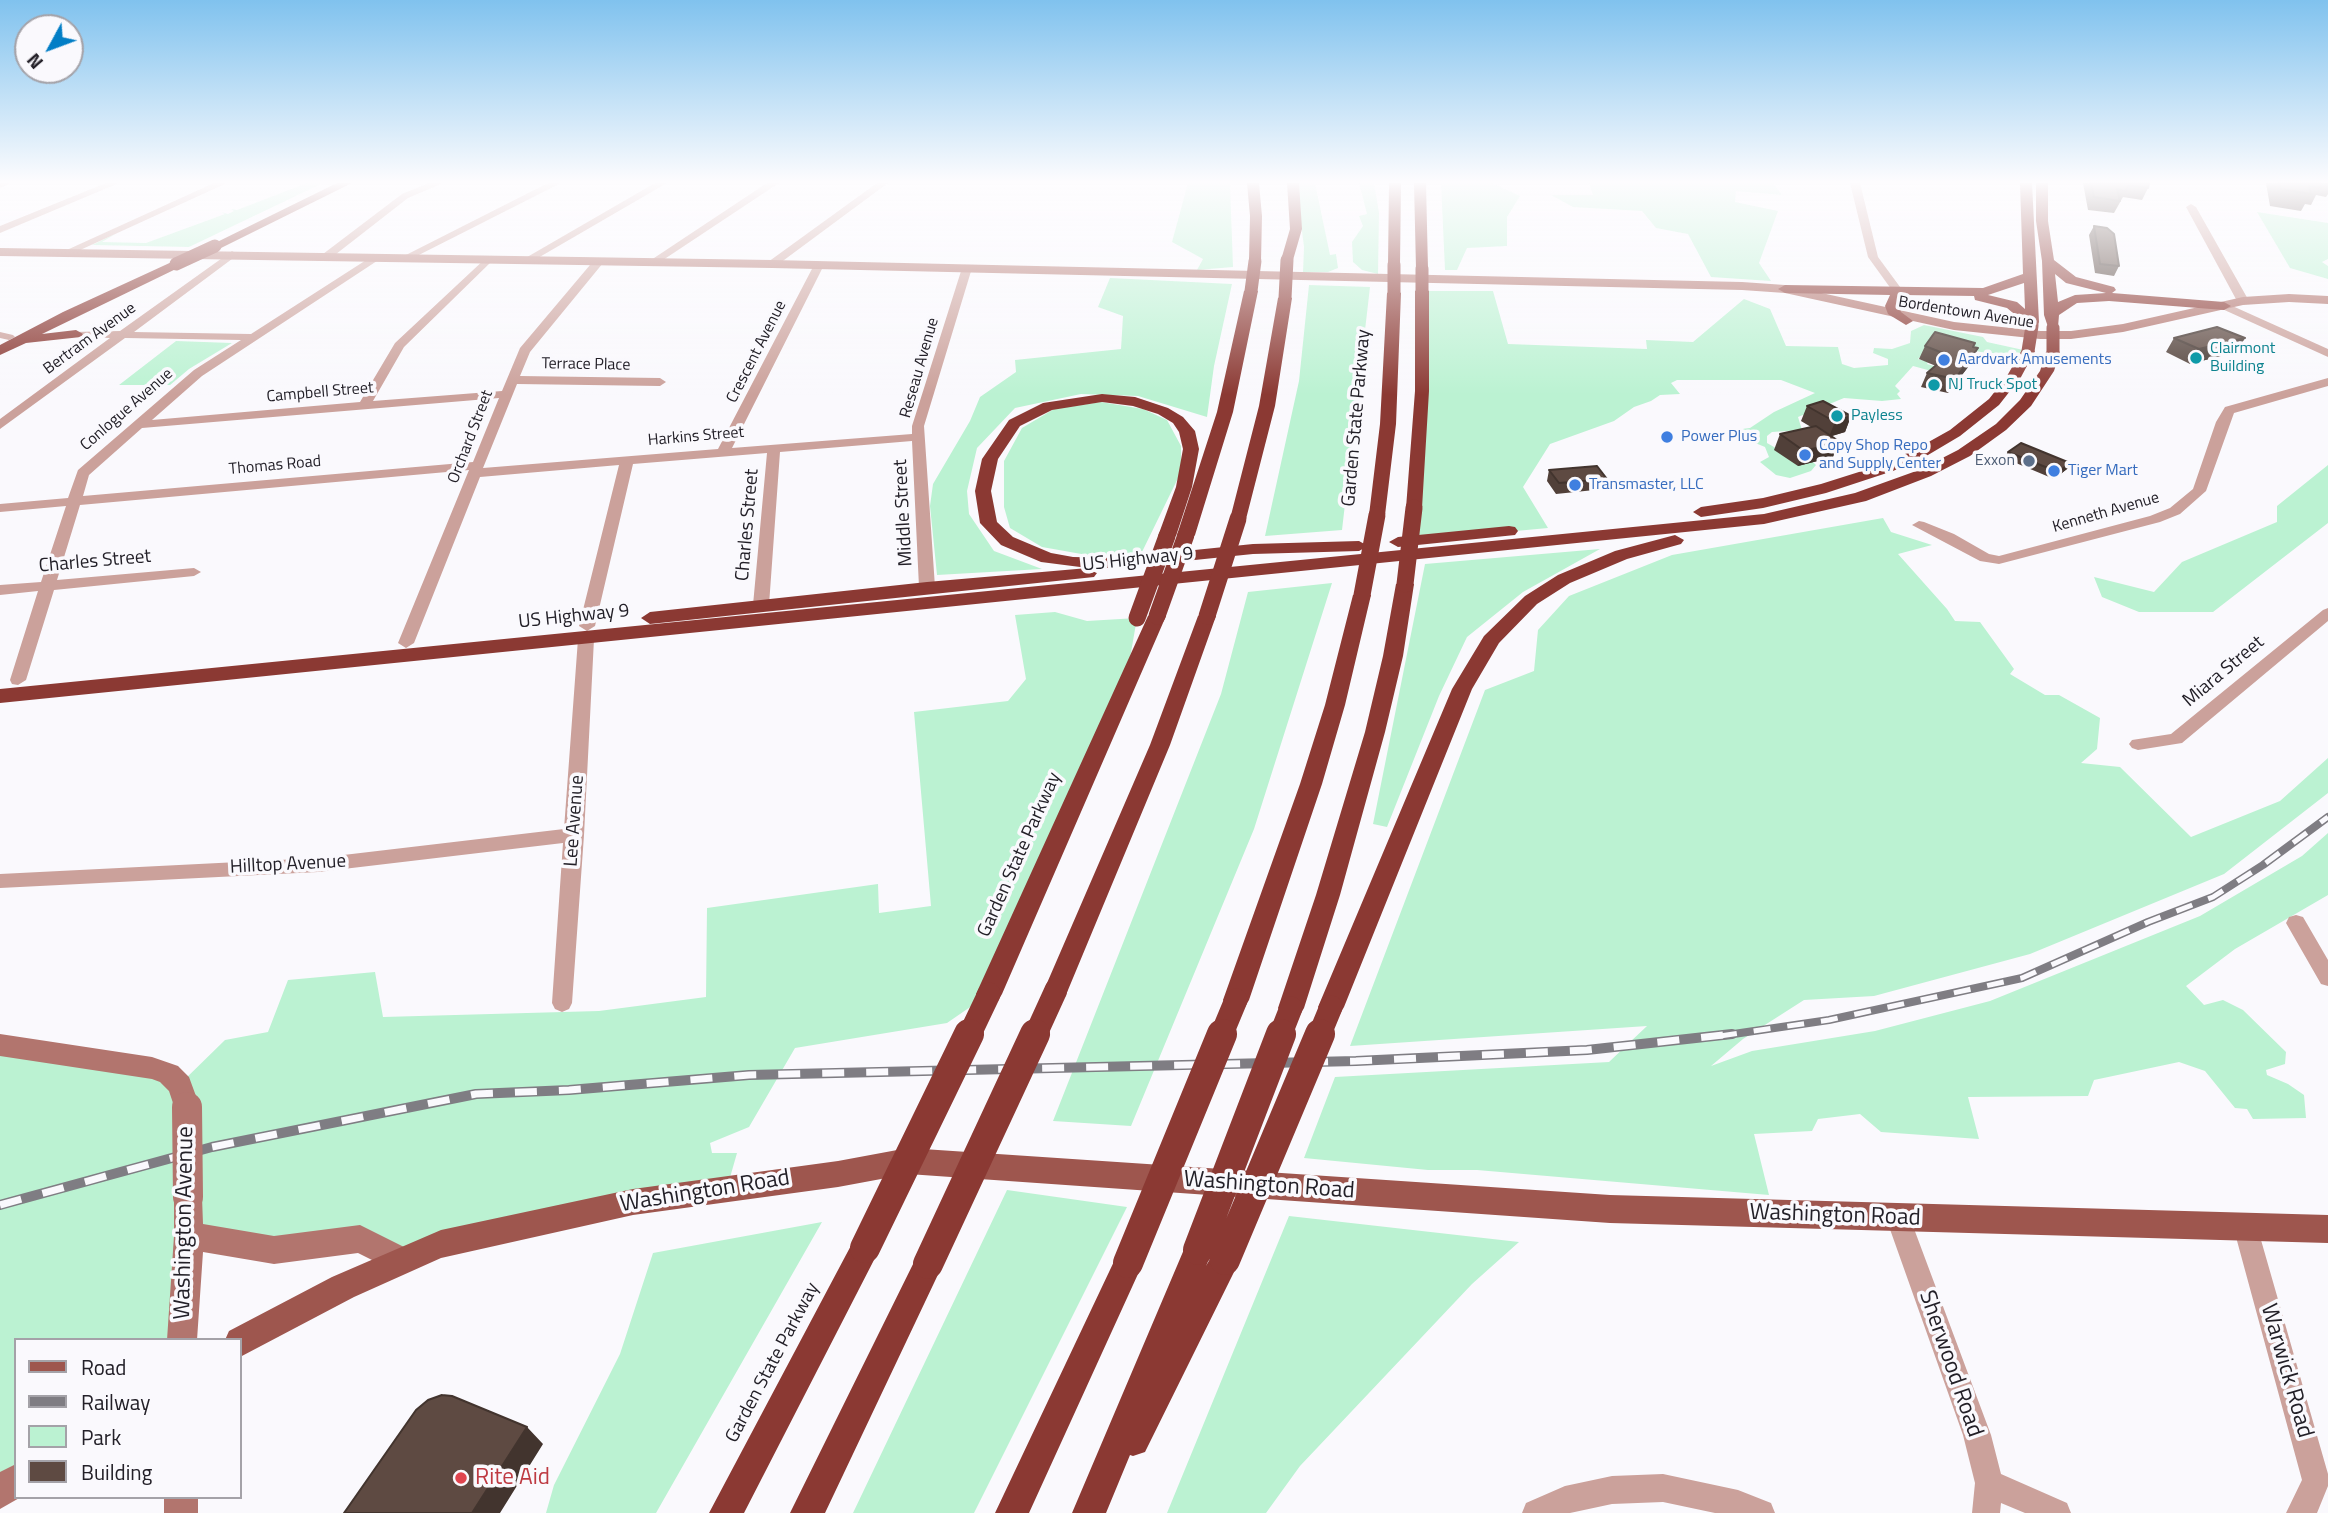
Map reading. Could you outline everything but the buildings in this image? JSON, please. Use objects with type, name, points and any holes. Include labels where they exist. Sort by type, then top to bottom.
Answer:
[{"type":"highway","points":[[3,338],[191,254]]},
{"type":"highway","name":"Garden State Parkway","points":[[726,1513],[865,1248],[989,994],[1157,616],[1176,535],[1219,434],[1240,351],[1255,254]]},
{"type":"highway","points":[[807,1513],[928,1264],[1056,990],[1160,744],[1207,616],[1238,519],[1267,406],[1285,298],[1286,254]]},
{"type":"highway","points":[[1287,260],[1289,254]]},
{"type":"highway","name":"Garden State Parkway","points":[[1012,1513],[1128,1263],[1236,1000],[1311,784],[1338,694],[1363,595],[1377,515],[1390,402],[1394,254]]},
{"type":"highway","points":[[1095,1513],[1211,1255],[1328,895],[1375,732],[1393,656],[1414,508],[1422,391],[1422,254]]},
{"type":"highway","name":"US Highway 9","points":[[9,681],[406,643],[586,633],[761,605],[1720,510],[1787,498],[1841,484],[1907,459],[1961,429],[2001,395],[2028,351],[2032,324],[2029,254]]},
{"type":"highway","name":"US Highway 9","points":[[0,696],[586,633],[1764,519],[1860,497],[1918,476],[1964,453],[2001,427],[2026,403],[2047,371],[2053,352],[2047,254]]},
{"type":"highway","points":[[2048,261],[2071,280],[2108,290],[2165,300],[2235,306]]},
{"type":"highway","points":[[0,351],[173,262]]},
{"type":"highway","points":[[1806,298],[1983,292],[1996,290],[2030,276]]},
{"type":"highway","points":[[1785,289],[1991,298],[2012,305],[2032,324]]},
{"type":"highway","points":[[1896,294],[1892,306],[1905,317]]},
{"type":"highway","points":[[2138,295],[2166,306],[2173,318]]},
{"type":"highway","points":[[2052,321],[2063,304],[2076,299],[2138,295],[2235,306]]},
{"type":"highway","points":[[1905,317],[1905,304],[1913,296]]},
{"type":"highway","points":[[2165,300],[2193,318]]},
{"type":"highway","points":[[68,315],[62,325],[76,334]]},
{"type":"highway","points":[[0,351],[31,340],[76,334]]},
{"type":"highway","points":[[1126,681],[1137,618],[1176,535],[1191,449],[1190,437],[1183,425],[1163,411],[1135,402],[1102,398],[1048,406],[1014,423],[990,459],[983,491],[989,523],[1007,541],[1047,558],[1073,562],[1117,563],[1253,549],[1359,546]]},
{"type":"highway","points":[[1089,1513],[1331,1007],[1462,689],[1481,656],[1503,626],[1547,589],[1602,562],[1642,548],[1764,519]]},
{"type":"main road","name":"Washington Road","points":[[242,1341],[400,1260],[441,1244],[633,1202],[838,1174],[908,1161],[1610,1209],[2328,1229]]},
{"type":"street","name":"Bordentown Avenue","points":[[214,254],[967,268],[1785,289],[1983,337],[2042,343],[2131,337],[2235,306],[2328,300]]},
{"type":"street","name":"Bertram Avenue","points":[[0,425],[232,254]]},
{"type":"street","points":[[405,258],[414,254]]},
{"type":"street","points":[[527,260],[538,254]]},
{"type":"street","points":[[653,262],[666,254]]},
{"type":"street","points":[[772,264],[786,254]]},
{"type":"street","points":[[1872,254],[1896,294]]},
{"type":"street","points":[[2212,254],[2235,306],[2328,353]]},
{"type":"street","name":"Conlogue Avenue","points":[[9,681],[47,585],[83,473],[198,373],[378,257]]},
{"type":"street","points":[[364,407],[399,345],[487,260]]},
{"type":"street","name":"Orchard Street","points":[[406,643],[506,394],[532,338],[599,261]]},
{"type":"street","name":"Crescent Avenue","points":[[723,453],[820,265]]},
{"type":"street","name":"Reseau Avenue","points":[[919,437],[922,409],[967,268]]},
{"type":"street","name":"Bordentown Avenue","points":[[1701,287],[1806,298],[1954,326],[2040,335],[2088,333],[2173,318],[2193,318]]},
{"type":"street","points":[[76,334],[252,337]]},
{"type":"street","name":"Terrace Place","points":[[512,380],[660,382]]},
{"type":"street","name":"Kenneth Avenue","points":[[1919,524],[1993,561],[2155,519],[2175,511],[2199,491],[2222,422],[2229,410],[2328,382]]},
{"type":"street","name":"Campbell Street","points":[[136,425],[506,394]]},
{"type":"street","name":"Harkins Street","points":[[478,469],[627,461],[919,437]]},
{"type":"street","name":"Middle Street","points":[[919,437],[927,587]]},
{"type":"street","name":"Charles Street","points":[[761,605],[774,449]]},
{"type":"street","name":"Lee Avenue","points":[[562,1003],[586,633],[627,461]]},
{"type":"street","name":"Thomas Road","points":[[0,508],[478,469]]},
{"type":"street","name":"Charles Street","points":[[0,590],[194,572]]},
{"type":"street","name":"Miara Street","points":[[2138,744],[2176,739],[2328,612]]},
{"type":"street","name":"Hilltop Avenue","points":[[0,881],[318,865],[575,835]]},
{"type":"street","points":[[2296,923],[2328,978]]},
{"type":"street","name":"Washington Avenue","points":[[0,1045],[152,1068],[169,1074],[180,1085],[187,1107],[189,1236],[182,1338]]},
{"type":"street","name":"Sherwood Road","points":[[1899,1219],[1977,1435],[1989,1483],[1986,1513]]},
{"type":"street","name":"Warwick Road","points":[[2245,1226],[2316,1480],[2309,1501],[2300,1513]]},
{"type":"street","points":[[189,1236],[274,1250],[360,1239],[400,1260]]},
{"type":"street","points":[[1989,1483],[2057,1513]]},
{"type":"street","points":[[1536,1513],[1565,1500],[1612,1490],[1663,1488],[1738,1504],[1761,1513]]},
{"type":"green space","points":[[1193,254],[1233,254],[1233,267],[1197,270],[1203,259]]},
{"type":"green space","points":[[1304,254],[1336,254],[1338,268],[1328,272],[1303,272]]},
{"type":"green space","points":[[1353,254],[1378,254],[1378,274],[1362,270],[1353,262]]},
{"type":"green space","points":[[1444,254],[1464,254],[1457,270],[1445,270]]},
{"type":"green space","points":[[1698,254],[1762,254],[1759,263],[1771,281],[1711,277]]},
{"type":"green space","points":[[2282,254],[2328,254],[2328,259],[2322,262],[2328,266],[2328,279],[2290,268]]},
{"type":"green space","points":[[1110,278],[1232,284],[1214,366],[1207,417],[1138,396],[1081,394],[1015,408],[977,448],[967,491],[969,514],[994,551],[1042,569],[937,575],[930,506],[933,484],[970,421],[980,397],[1016,372],[1015,360],[1121,349],[1123,316],[1098,307]]},
{"type":"green space","points":[[1309,285],[1370,287],[1342,530],[1265,536],[1299,381]]},
{"type":"green space","points":[[1422,291],[1493,291],[1508,344],[1647,349],[1646,340],[1693,342],[1744,299],[1770,309],[1786,346],[1838,347],[1842,364],[1854,368],[1888,365],[1888,359],[1873,353],[1874,348],[1892,349],[1910,343],[1911,331],[1924,325],[1983,337],[1987,342],[2028,351],[2023,361],[1934,342],[1918,359],[1959,373],[1957,378],[1913,366],[1895,386],[1900,391],[1897,394],[1901,399],[1882,401],[1844,398],[1798,417],[1802,430],[1772,432],[1767,436],[1767,443],[1781,451],[1809,458],[1816,465],[1811,471],[1790,478],[1776,475],[1760,462],[1769,457],[1765,447],[1726,431],[1750,428],[1774,412],[1815,393],[1781,380],[1677,380],[1671,383],[1680,394],[1660,395],[1634,407],[1614,421],[1550,444],[1523,487],[1548,528],[1408,541]]},
{"type":"green space","points":[[176,341],[232,343],[189,369],[170,385],[119,385]]},
{"type":"green space","points":[[1101,402],[1143,409],[1167,420],[1181,446],[1181,472],[1141,554],[1087,555],[1042,547],[1010,528],[1004,507],[1004,461],[1022,428],[1054,409]]},
{"type":"green space","points":[[2328,465],[2328,523],[2213,612],[2139,612],[2102,597],[2094,577],[2154,592],[2182,562],[2277,522],[2277,506]]},
{"type":"green space","points":[[1883,518],[1891,532],[1932,545],[1898,554],[1955,621],[1980,622],[2014,669],[2010,674],[2045,695],[2059,695],[2100,718],[2097,749],[2081,763],[2120,767],[2191,837],[2280,801],[2328,758],[2328,793],[2224,874],[2030,954],[1874,996],[1804,1000],[1743,1039],[1711,1066],[1752,1051],[1875,1031],[1990,1001],[2200,916],[2302,856],[2328,833],[2328,895],[2235,949],[2186,986],[2204,1005],[2223,1000],[2243,1010],[2286,1052],[2285,1064],[2266,1070],[2267,1075],[2304,1095],[2306,1118],[2253,1119],[2247,1109],[2235,1108],[2205,1071],[2179,1062],[2094,1080],[2088,1096],[1968,1097],[1979,1139],[1881,1132],[1860,1114],[1818,1119],[1812,1131],[1754,1134],[1769,1195],[1477,1170],[1428,1170],[1304,1158],[1335,1077],[1609,1062],[1647,1026],[1350,1046],[1485,690],[1534,671],[1538,630],[1569,596],[1672,555]]},
{"type":"green space","points":[[1600,549],[1523,592],[1467,637],[1439,696],[1387,827],[1373,824],[1425,564]]},
{"type":"green space","points":[[1332,583],[1254,829],[1131,1126],[1053,1121],[1221,694],[1248,592]]},
{"type":"green space","points":[[1055,612],[1087,621],[1137,618],[1126,681],[989,994],[947,1023],[795,1048],[749,1127],[710,1143],[712,1153],[737,1153],[727,1188],[400,1260],[360,1239],[189,1236],[182,1338],[14,1338],[14,1482],[0,1492],[0,1045],[180,1084],[225,1040],[268,1032],[288,980],[375,972],[383,1017],[599,1011],[706,997],[707,908],[878,884],[879,913],[931,906],[914,712],[1008,701],[1026,679],[1015,615]]},
{"type":"green space","points":[[1007,1190],[1127,1207],[974,1513],[853,1513]]},
{"type":"green space","points":[[1289,1216],[1519,1242],[1472,1284],[1300,1466],[1266,1513],[1167,1513]]},
{"type":"green space","points":[[822,1222],[656,1513],[546,1513],[554,1485],[620,1354],[653,1253]]},
{"type":"railway","points":[[1720,1036],[1829,1020],[2022,978],[2148,922],[2213,897],[2263,865],[2328,817]]},
{"type":"railway","points":[[0,1205],[212,1147],[476,1094],[569,1090],[749,1075],[1356,1061],[1587,1050],[1732,1034]]},
{"type":"place","name":"Clairmont Building","points":[[2196,358]]},
{"type":"place","name":"Aardvark Amusements","points":[[1944,360]]},
{"type":"place","name":"NJ Truck Spot","points":[[1934,385]]},
{"type":"place","name":"Payless","points":[[1837,416]]},
{"type":"place","name":"Power Plus","points":[[1667,437]]},
{"type":"place","name":"Copy Shop Repo and Supply Center","points":[[1805,455]]},
{"type":"place","name":"Exxon","points":[[2029,461]]},
{"type":"place","name":"Tiger Mart","points":[[2054,471]]},
{"type":"place","name":"Transmaster, LLC","points":[[1575,485]]},
{"type":"place","name":"Rite Aid","points":[[461,1478]]}]
